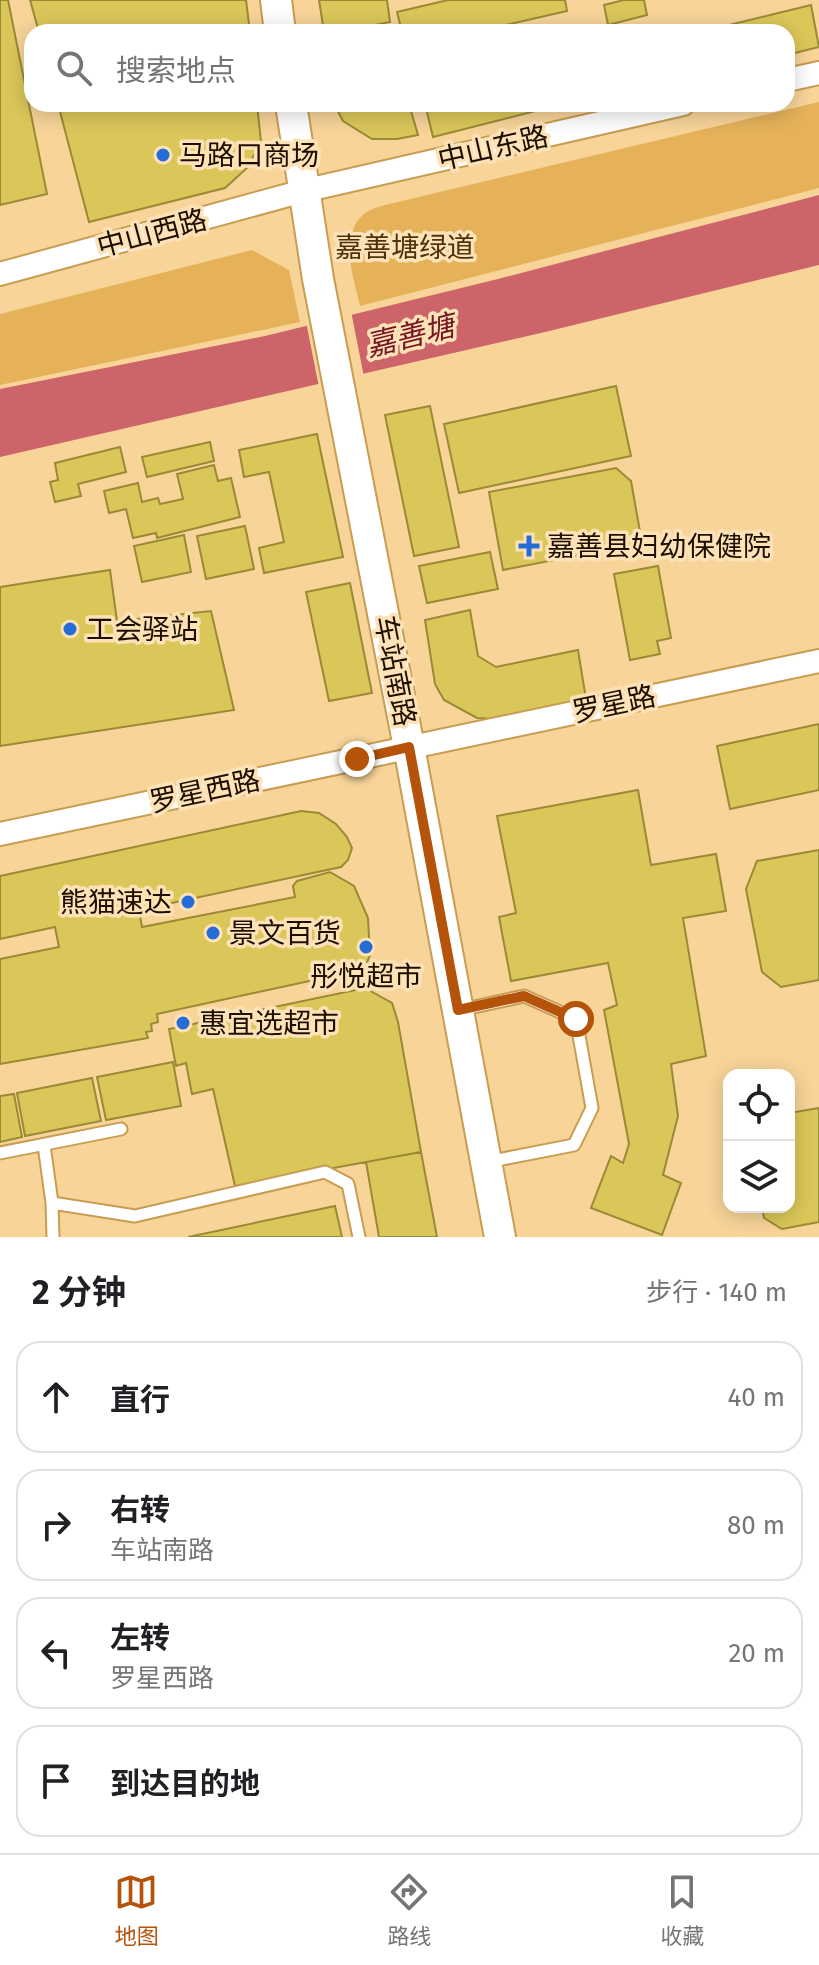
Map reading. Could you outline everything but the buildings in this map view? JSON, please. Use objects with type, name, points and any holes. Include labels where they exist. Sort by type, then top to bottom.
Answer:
[{"type":"street","points":[[276,0],[279,24]]},
{"type":"street","points":[[795,78],[819,73]]},
{"type":"street","name":"车站南路","points":[[292,112],[318,279],[500,1237]]},
{"type":"street","name":"中山东路","points":[[303,191],[648,112]]},
{"type":"street","name":"中山西路","points":[[0,274],[303,191]]},
{"type":"street","name":"罗星路","points":[[409,747],[819,661]]},
{"type":"street","name":"罗星西路","points":[[0,834],[409,747]]},
{"type":"lane","points":[[458,1010],[524,996],[576,1019],[579,1034],[592,1108],[574,1145],[486,1163]]},
{"type":"lane","points":[[0,1153],[121,1129]]},
{"type":"lane","points":[[44,1145],[53,1237]]},
{"type":"lane","points":[[52,1203],[135,1216],[325,1172],[348,1184],[359,1237]]},
{"type":"green space","name":"嘉善塘绿道","points":[[819,102],[819,188],[360,306],[350,246],[356,223],[370,210],[777,112],[795,112],[795,108]]},
{"type":"green space","name":"嘉善塘绿道","points":[[252,250],[289,270],[300,322],[0,385],[0,314]]},
{"type":"water","name":"嘉善塘","points":[[819,195],[819,265],[541,333],[0,457],[0,389],[265,336]]},
{"type":"pier","points":[[351,311],[364,377],[319,387],[306,322]]},
{"type":"place","name":"马路口商场","points":[[163,155]]},
{"type":"place","name":"嘉善县妇幼保健院","points":[[529,546]]},
{"type":"place","name":"工会驿站","points":[[70,629]]},
{"type":"place","name":"熊猫速达","points":[[188,902]]},
{"type":"place","name":"景文百货","points":[[213,933]]},
{"type":"place","name":"彤悦超市","points":[[366,947]]},
{"type":"place","name":"惠宜选超市","points":[[183,1023]]},
{"type":"route","points":[[357,759],[409,747],[458,1010],[524,996],[576,1019]]}]
